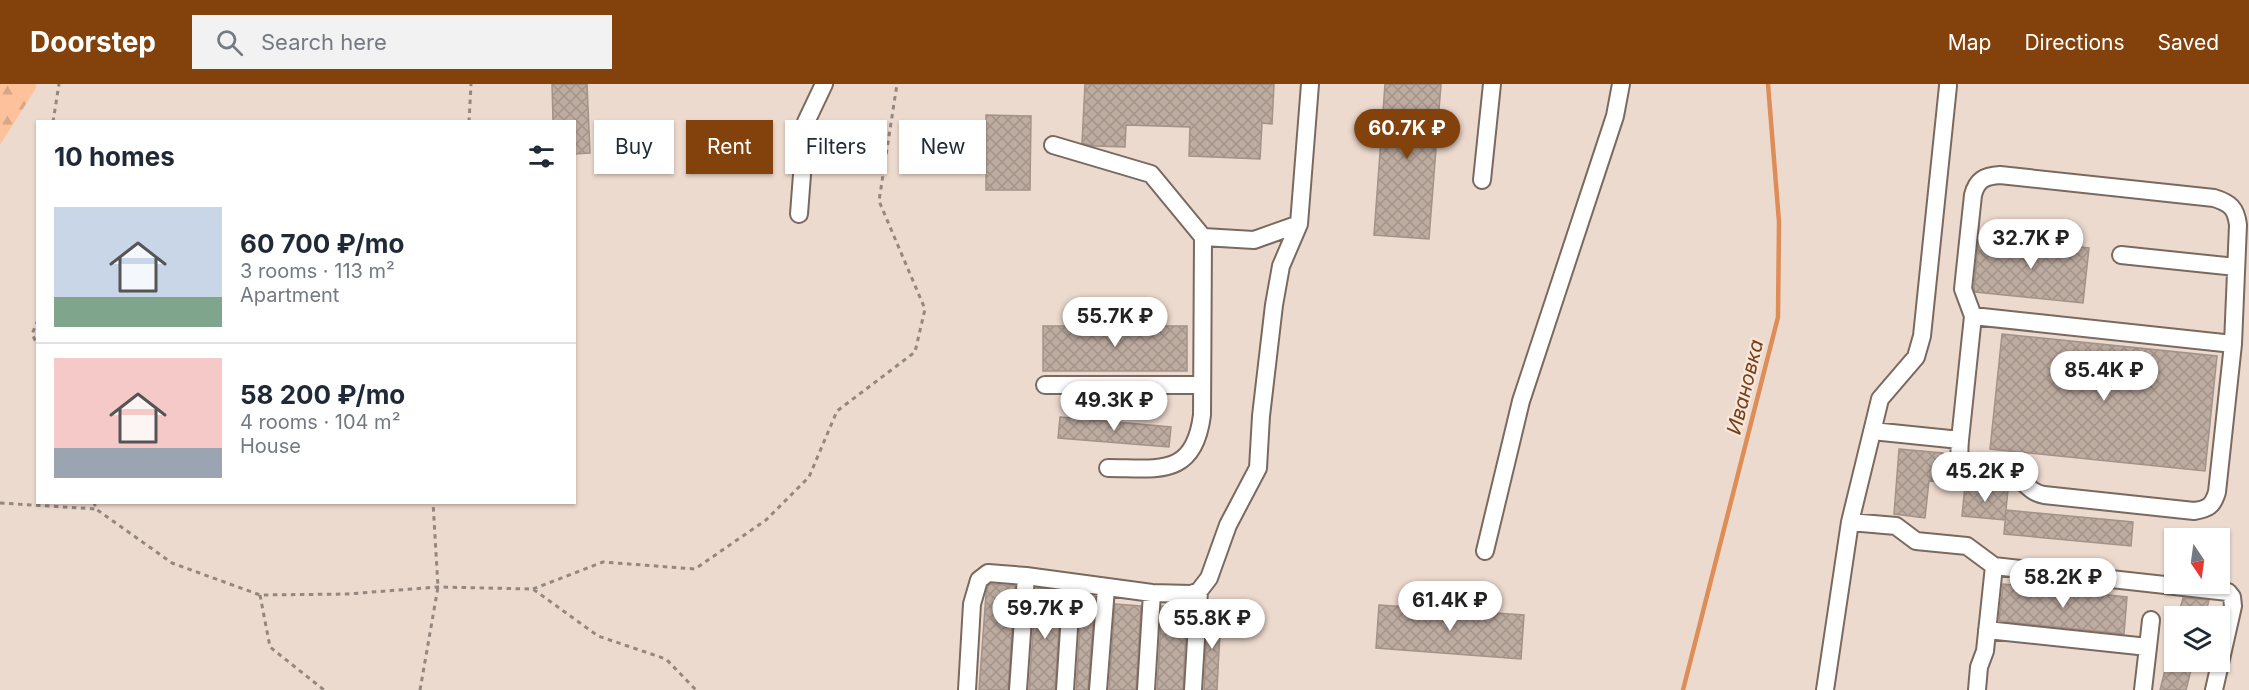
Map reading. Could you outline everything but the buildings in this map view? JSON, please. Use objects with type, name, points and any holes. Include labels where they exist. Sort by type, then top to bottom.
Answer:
[{"type":"lane","points":[[799,214],[806,122],[824,84]]},
{"type":"lane","points":[[967,690],[972,604],[979,580],[988,573],[1152,593],[1191,594],[1199,591],[1209,578],[1228,525],[1258,468],[1261,416],[1279,276],[1299,225],[1310,84]]},
{"type":"lane","points":[[1482,180],[1492,84]]},
{"type":"lane","points":[[1485,551],[1521,401],[1615,116],[1621,84]]},
{"type":"lane","points":[[1825,690],[1850,522],[1880,399],[1916,357],[1922,336],[1948,86]]},
{"type":"lane","points":[[1053,145],[1151,174],[1203,237],[1201,427],[1181,462],[1173,466],[1108,468]]},
{"type":"lane","points":[[2000,175],[2214,198],[2229,203],[2236,212],[2238,225],[2236,267],[2233,344],[2217,492],[2214,503],[2206,509],[2194,511],[2033,493],[2016,478],[2006,474],[1966,469],[1960,463],[1960,440],[1973,316],[1963,290],[1976,183],[1987,176],[2000,175]]},
{"type":"lane","points":[[1203,237],[1254,240],[1299,225]]},
{"type":"lane","points":[[2121,255],[2236,267]]},
{"type":"lane","points":[[1973,316],[2233,344]]},
{"type":"lane","points":[[1046,385],[1202,385]]},
{"type":"lane","points":[[1872,431],[1960,440]]},
{"type":"lane","points":[[1850,522],[1896,526],[1916,541],[1966,546],[1994,566],[2228,592],[2232,597],[2232,606],[2214,690]]},
{"type":"lane","points":[[1977,690],[1994,566]]},
{"type":"lane","points":[[1018,690],[1026,576]]},
{"type":"lane","points":[[1065,690],[1072,583]]},
{"type":"lane","points":[[1098,690],[1106,588]]},
{"type":"lane","points":[[1192,690],[1199,591]]},
{"type":"lane","points":[[1146,690],[1152,593]]},
{"type":"lane","points":[[2144,690],[2151,620]]},
{"type":"lane","points":[[1987,630],[2148,647]]},
{"type":"path","points":[[53,120],[58,84]]},
{"type":"path","points":[[469,120],[471,84]]},
{"type":"path","points":[[0,503],[96,509],[172,563],[260,595],[347,594],[438,586],[533,589],[603,562],[695,569],[766,520],[809,477],[837,411],[915,352],[925,309],[879,201],[897,84]]},
{"type":"path","points":[[36,325],[32,334],[36,342]]},
{"type":"path","points":[[95,504],[96,509]]},
{"type":"path","points":[[420,690],[438,586],[433,504]]},
{"type":"path","points":[[533,589],[598,636],[666,659],[696,690]]},
{"type":"path","points":[[260,595],[270,647],[324,690]]},
{"type":"green space","points":[[0,84],[36,84],[36,88],[0,145]]},
{"type":"waterway","name":"Ивановка","points":[[1683,690],[1778,317],[1779,222],[1768,84]]}]
